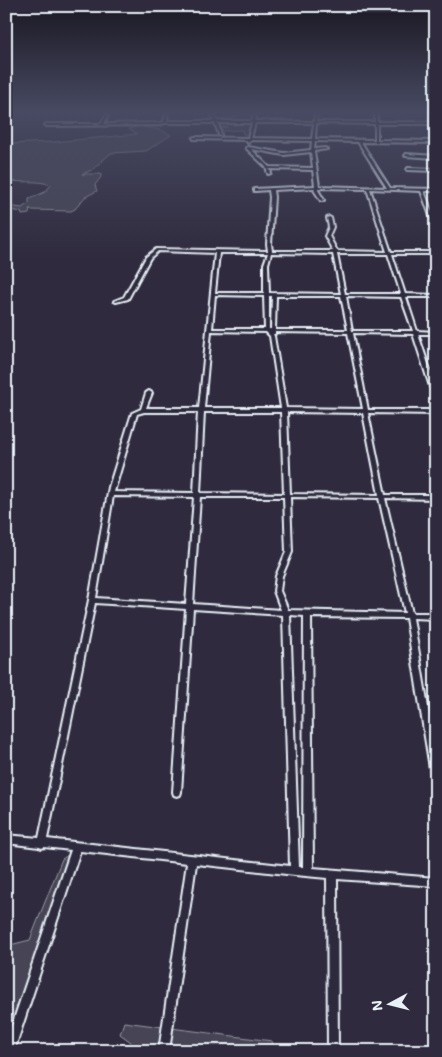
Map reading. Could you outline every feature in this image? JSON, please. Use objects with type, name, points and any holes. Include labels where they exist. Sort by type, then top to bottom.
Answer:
[{"type":"street","points":[[262,162],[269,173]]},
{"type":"street","points":[[314,162],[316,190],[322,200]]},
{"type":"street","points":[[372,162],[389,189]]},
{"type":"street","points":[[267,168],[315,169]]},
{"type":"street","points":[[408,169],[436,170]]},
{"type":"street","points":[[256,190],[317,187],[436,190]]},
{"type":"street","points":[[368,188],[436,396]]},
{"type":"street","points":[[267,331],[266,264],[270,251],[271,189]]},
{"type":"street","points":[[422,190],[436,227]]},
{"type":"street","points":[[329,218],[331,228],[327,236],[335,252],[382,497],[408,615],[436,781]]},
{"type":"street","points":[[116,301],[126,298],[148,257],[154,251],[436,253]]},
{"type":"street","points":[[177,792],[201,410],[217,252]]},
{"type":"street","points":[[213,294],[436,296]]},
{"type":"street","points":[[274,294],[273,334],[284,410],[289,552],[280,576],[277,591],[286,613],[295,871]]},
{"type":"street","points":[[209,330],[267,331],[273,334],[350,332],[436,333]]},
{"type":"street","points":[[143,410],[149,393]]},
{"type":"street","points":[[42,844],[92,600],[111,494],[135,413],[143,410],[436,412]]},
{"type":"street","points":[[111,494],[436,497]]},
{"type":"street","points":[[92,600],[307,614],[436,616]]},
{"type":"street","points":[[307,614],[308,872]]},
{"type":"street","points":[[6,839],[192,861],[436,882]]},
{"type":"street","points":[[9,1051],[77,847]]},
{"type":"street","points":[[164,1051],[192,861]]},
{"type":"street","points":[[332,874],[333,1051]]},
{"type":"shaded area","points":[[6,162],[101,162],[92,170],[82,174],[101,174],[95,185],[97,191],[85,197],[71,211],[30,210],[30,208],[29,214],[22,215],[21,212],[12,210],[8,206],[22,208],[29,203],[29,199],[45,192],[51,185],[39,182],[6,180]]},
{"type":"shaded area","points":[[74,851],[54,927],[38,977],[9,1051],[6,1051],[6,946],[30,940],[62,859]]},
{"type":"shaded area","points":[[124,1022],[272,1041],[274,1051],[130,1051],[131,1042],[120,1034]]}]
